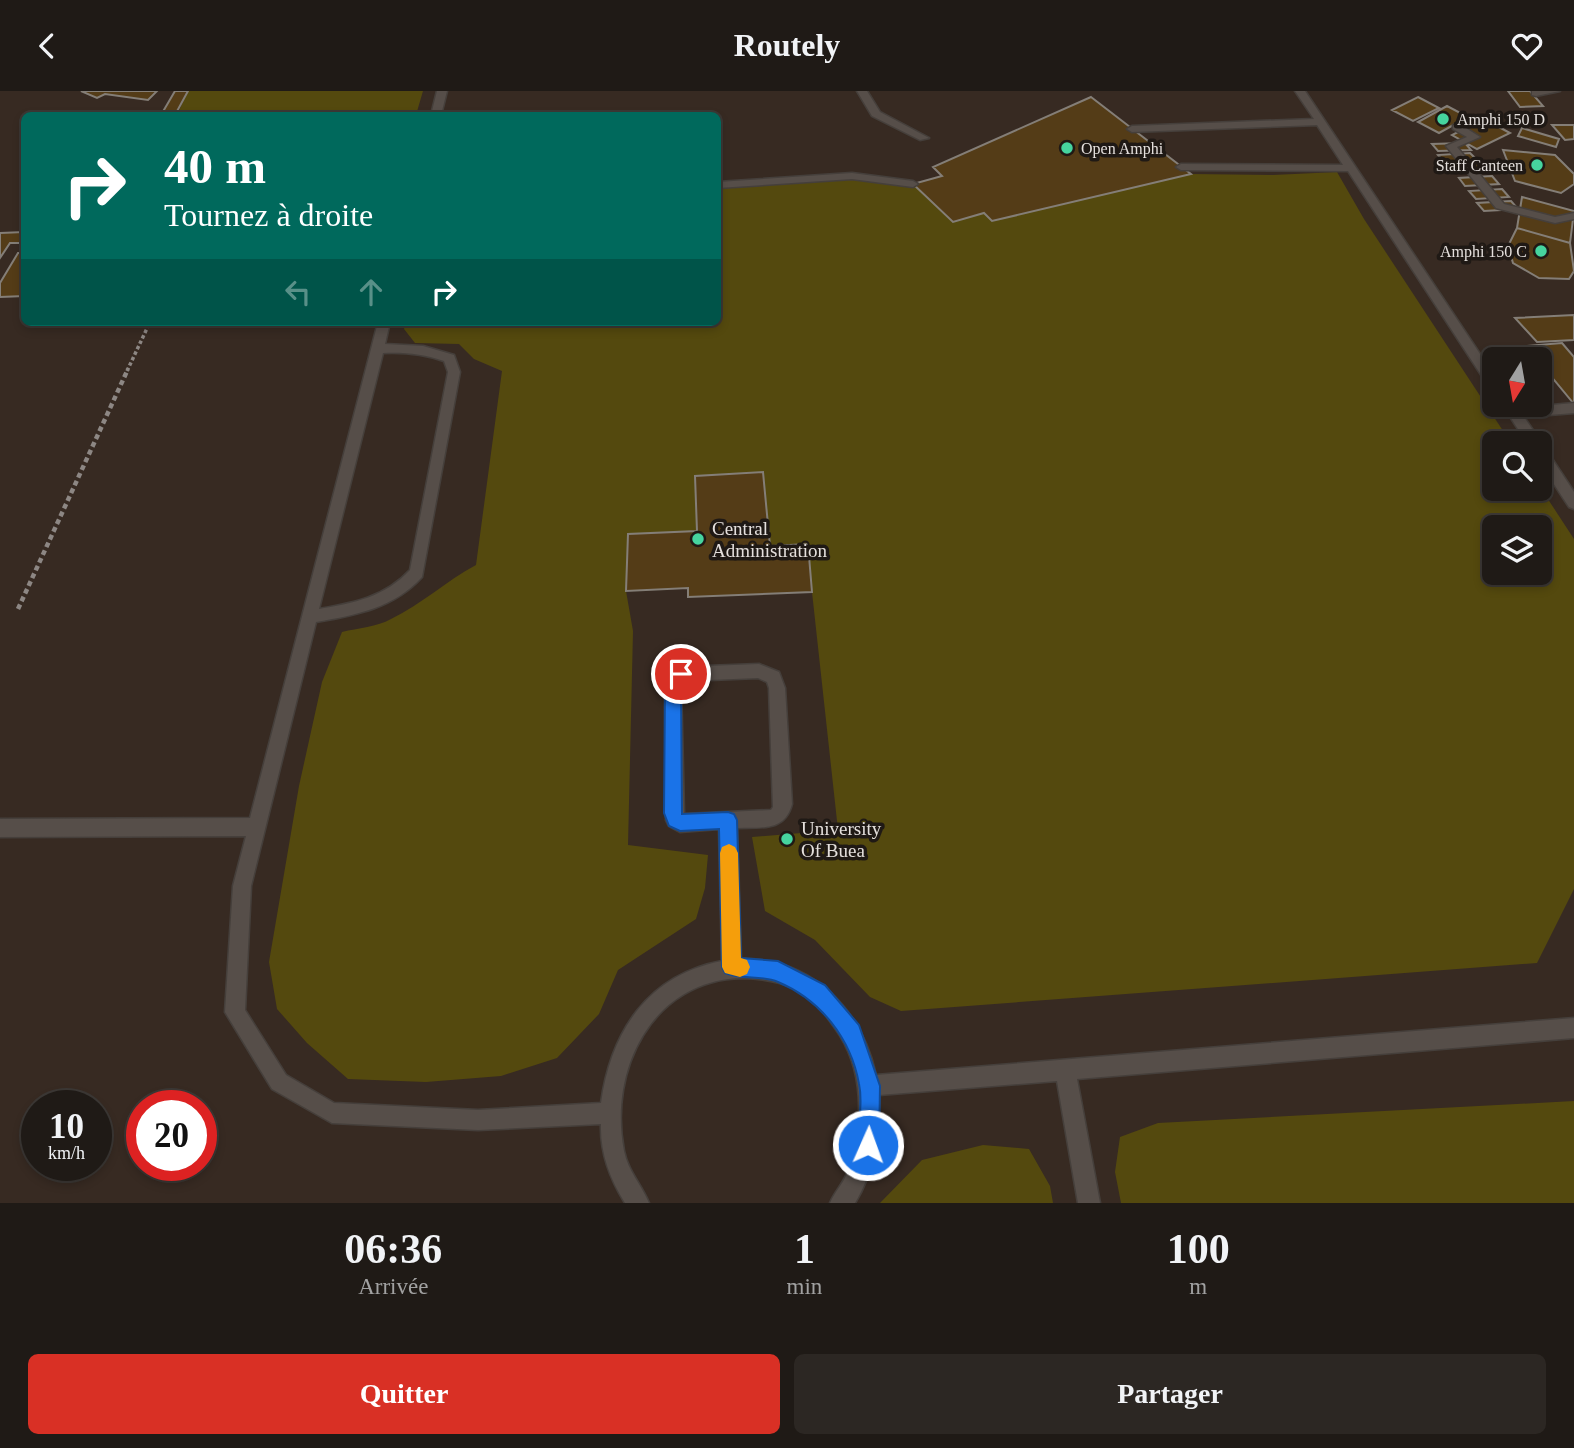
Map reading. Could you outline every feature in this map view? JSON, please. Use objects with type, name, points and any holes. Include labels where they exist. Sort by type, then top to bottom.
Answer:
[{"type":"lane","points":[[437,112],[442,91]]},
{"type":"lane","points":[[862,91],[876,114],[924,138]]},
{"type":"lane","points":[[1300,91],[1482,366]]},
{"type":"lane","points":[[1536,93],[1555,91]]},
{"type":"lane","points":[[1132,129],[1321,123]]},
{"type":"lane","points":[[1457,127],[1475,137],[1451,146],[1500,207],[1543,222],[1573,218]]},
{"type":"lane","points":[[1181,166],[1352,168]]},
{"type":"lane","points":[[721,185],[852,176],[913,184]]},
{"type":"lane","points":[[383,326],[242,886],[235,1012],[279,1081],[332,1113],[478,1120],[610,1113]]},
{"type":"lane","points":[[310,617],[365,607],[405,589],[417,573],[454,372],[450,358],[431,352],[402,347],[377,349]]},
{"type":"lane","points":[[1552,408],[1574,408]]},
{"type":"lane","points":[[1552,470],[1574,503]]},
{"type":"lane","points":[[759,671],[773,677],[777,688],[783,804],[781,812],[774,818],[728,820],[675,820],[673,684],[681,674],[759,671]]},
{"type":"lane","points":[[728,820],[732,967]]},
{"type":"lane","points":[[0,828],[257,827]]},
{"type":"lane","points":[[638,1203],[619,1172],[610,1113],[620,1058],[649,1010],[687,980],[732,967],[778,971],[818,992],[852,1033],[870,1086],[868,1145],[841,1203]]},
{"type":"lane","points":[[870,1086],[1574,1028]]},
{"type":"lane","points":[[1065,1069],[1089,1203]]},
{"type":"path","points":[[18,609],[148,326]]},
{"type":"shaded area","name":"University Of Buea","points":[[0,91],[1574,91],[1574,1203],[0,1203]]},
{"type":"shaded area","points":[[188,91],[423,91],[417,112],[178,112]]},
{"type":"shaded area","points":[[1337,172],[1364,219],[1482,399],[1482,417],[1494,417],[1503,431],[1482,431],[1482,501],[1549,501],[1574,539],[1574,889],[1537,963],[901,1011],[870,997],[815,940],[765,911],[752,837],[838,830],[812,592],[770,546],[763,472],[697,531],[628,534],[626,591],[633,631],[628,845],[708,855],[705,888],[696,919],[618,970],[599,1014],[557,1058],[501,1076],[426,1082],[348,1079],[307,1043],[277,1009],[269,962],[299,786],[322,682],[342,632],[386,622],[476,565],[502,371],[474,359],[459,344],[415,343],[404,329],[405,326],[721,326],[721,189],[852,176],[913,184],[984,213],[992,221],[1191,174],[1273,175]]},
{"type":"shaded area","points":[[1574,1101],[1574,1203],[1121,1203],[1115,1172],[1120,1137],[1158,1123]]},
{"type":"shaded area","points":[[983,1145],[1029,1149],[1050,1186],[1053,1203],[880,1203],[922,1160]]},
{"type":"building","points":[[81,91],[157,91],[148,100],[105,94],[97,98]]},
{"type":"building","points":[[175,91],[188,91],[177,112],[163,112]]},
{"type":"building","points":[[1508,91],[1530,91],[1543,106],[1520,107]]},
{"type":"building","name":"Open Amphi","points":[[1091,97],[1191,174],[992,221],[984,213],[953,222],[913,184],[942,176],[933,167]]},
{"type":"building","name":"Amphi 150 D","points":[[1418,97],[1439,108],[1413,121],[1392,110]]},
{"type":"building","name":"Amphi 150 D","points":[[1447,106],[1468,117],[1439,133],[1418,122]]},
{"type":"building","points":[[1484,119],[1510,133],[1477,149],[1452,135]]},
{"type":"building","points":[[1552,125],[1574,125],[1574,139],[1565,140]]},
{"type":"building","points":[[1522,128],[1559,139],[1556,147],[1518,136]]},
{"type":"building","points":[[1465,143],[1471,150],[1438,151],[1432,144]]},
{"type":"building","name":"Staff Canteen","points":[[1503,150],[1555,155],[1574,174],[1574,184],[1561,193],[1515,181]]},
{"type":"building","points":[[1470,153],[1477,160],[1444,162],[1438,155]]},
{"type":"building","points":[[1478,163],[1485,171],[1452,173],[1446,165]]},
{"type":"building","points":[[1492,176],[1499,184],[1465,186],[1459,178]]},
{"type":"building","points":[[1502,189],[1509,197],[1476,199],[1469,191]]},
{"type":"building","points":[[1522,197],[1574,211],[1570,243],[1517,228]]},
{"type":"building","points":[[1511,201],[1518,209],[1484,211],[1477,203]]},
{"type":"building","name":"Amphi 150 C","points":[[1517,228],[1570,243],[1574,271],[1569,279],[1539,278],[1513,263],[1508,246]]},
{"type":"building","points":[[21,232],[21,243],[10,243],[0,258],[0,233]]},
{"type":"building","points":[[18,253],[21,253],[21,296],[0,297],[0,283]]},
{"type":"building","points":[[1574,315],[1574,340],[1537,342],[1515,318]]},
{"type":"building","points":[[1562,343],[1574,357],[1574,404],[1552,377],[1552,347],[1526,346]]},
{"type":"building","name":"Central Administration","points":[[763,472],[770,546],[808,544],[812,592],[688,597],[688,588],[626,591],[628,534],[697,531],[695,476]]},
{"type":"slow traffic","points":[[729,853],[732,967],[740,967]]},
{"type":"place","name":"Amphi 150 D","points":[[1443,119]]},
{"type":"place","name":"Open Amphi","points":[[1067,148]]},
{"type":"place","name":"Staff Canteen","points":[[1537,165]]},
{"type":"place","name":"Amphi 150 C","points":[[1541,251]]},
{"type":"place","name":"Central Administration","points":[[698,539]]},
{"type":"place","name":"University Of Buea","points":[[787,839]]},
{"type":"route","points":[[681,674],[673,684],[673,813],[675,820],[680,823],[728,820],[732,967],[778,971],[818,992],[852,1033],[870,1086],[868,1145]]}]
